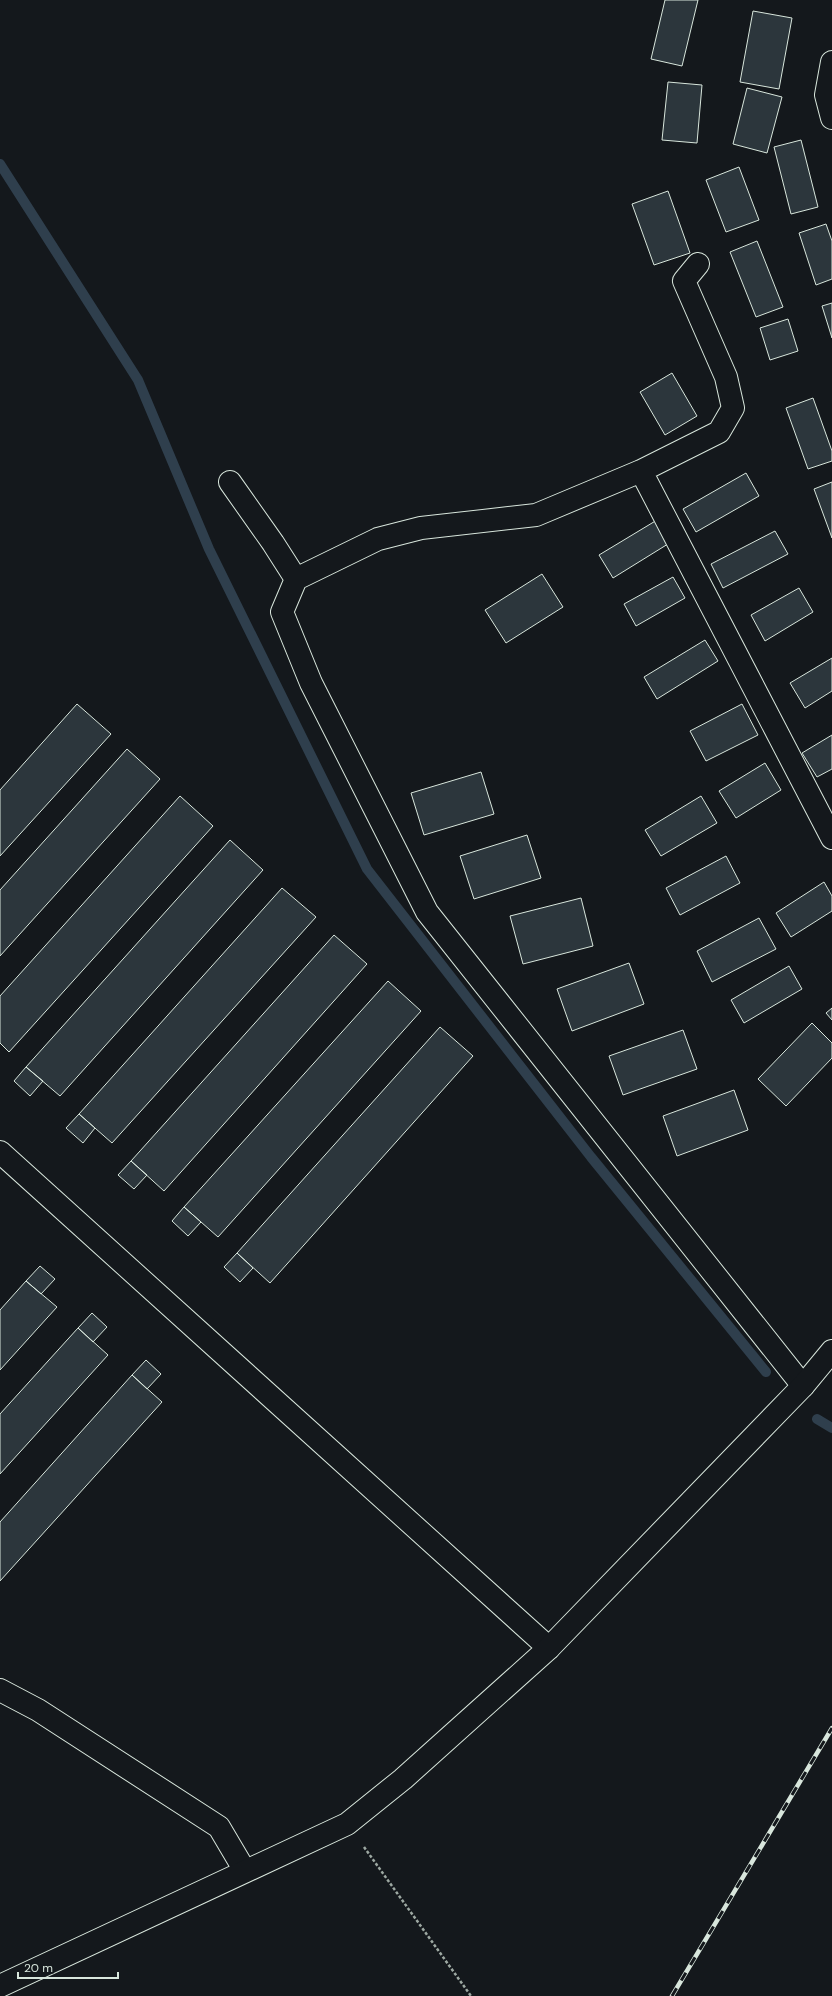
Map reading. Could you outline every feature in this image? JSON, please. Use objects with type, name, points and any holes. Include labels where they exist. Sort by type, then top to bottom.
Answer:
[{"type":"street","points":[[832,62],[826,95],[832,118]]},
{"type":"street","points":[[698,264],[684,281],[726,377],[733,408],[719,432],[641,471],[536,514],[421,528],[378,539],[296,579],[282,612],[311,683],[427,912],[803,1386]]},
{"type":"street","points":[[641,471],[832,838]]},
{"type":"street","points":[[230,482],[273,543],[296,579]]},
{"type":"street","points":[[0,1152],[549,1648]]},
{"type":"street","points":[[0,1986],[347,1824],[403,1779],[549,1648],[803,1386],[832,1351]]},
{"type":"street","points":[[0,1690],[38,1710],[219,1827],[245,1871]]},
{"type":"path","points":[[347,1824],[471,1996]]},
{"type":"building","points":[[665,0],[698,0],[682,66],[651,59]]},
{"type":"building","points":[[753,11],[792,18],[779,89],[740,82]]},
{"type":"building","points":[[668,82],[702,85],[697,143],[662,140]]},
{"type":"building","points":[[747,88],[782,97],[767,153],[733,144]]},
{"type":"building","points":[[801,140],[818,207],[791,214],[774,147]]},
{"type":"building","points":[[739,167],[759,220],[726,232],[706,180]]},
{"type":"building","points":[[668,191],[690,253],[654,265],[632,204]]},
{"type":"building","points":[[826,224],[832,241],[832,279],[816,285],[799,233]]},
{"type":"building","points":[[757,241],[783,307],[756,317],[730,252]]},
{"type":"building","points":[[832,303],[832,338],[822,306]]},
{"type":"building","points":[[788,319],[798,351],[770,360],[760,328]]},
{"type":"building","points":[[672,373],[697,416],[665,435],[640,392]]},
{"type":"building","points":[[813,398],[832,451],[832,461],[808,469],[786,408]]},
{"type":"building","points":[[746,473],[759,496],[696,532],[683,509]]},
{"type":"building","points":[[832,482],[832,538],[814,489]]},
{"type":"building","points":[[662,517],[676,539],[613,578],[599,555]]},
{"type":"building","points":[[775,531],[788,554],[723,588],[711,564]]},
{"type":"building","points":[[542,574],[563,607],[506,643],[485,610]]},
{"type":"building","points":[[673,577],[685,598],[636,626],[624,604]]},
{"type":"building","points":[[799,588],[813,612],[765,641],[751,615]]},
{"type":"building","points":[[705,640],[718,661],[657,699],[644,677]]},
{"type":"building","points":[[832,658],[832,691],[805,708],[790,683]]},
{"type":"building","points":[[77,704],[111,734],[0,856],[0,790]]},
{"type":"building","points":[[742,704],[758,735],[706,761],[690,731]]},
{"type":"building","points":[[832,735],[832,769],[817,777],[802,753]]},
{"type":"building","points":[[127,749],[160,779],[0,956],[0,890]]},
{"type":"building","points":[[765,763],[781,790],[736,818],[719,791]]},
{"type":"building","points":[[481,772],[494,814],[424,835],[411,793]]},
{"type":"building","points":[[180,796],[213,826],[9,1052],[0,1043],[0,996]]},
{"type":"building","points":[[701,796],[717,823],[661,856],[645,830]]},
{"type":"building","points":[[527,835],[541,878],[474,899],[460,856]]},
{"type":"building","points":[[230,840],[263,870],[60,1096],[26,1067]]},
{"type":"building","points":[[726,856],[740,883],[680,915],[666,888]]},
{"type":"building","points":[[824,882],[832,896],[832,911],[791,937],[776,913]]},
{"type":"building","points":[[282,888],[316,917],[112,1143],[79,1114]]},
{"type":"building","points":[[581,898],[593,946],[523,964],[510,916]]},
{"type":"building","points":[[759,918],[776,949],[712,982],[697,951]]},
{"type":"building","points":[[334,935],[367,964],[164,1191],[131,1161]]},
{"type":"building","points":[[629,963],[644,1004],[572,1031],[557,989]]},
{"type":"building","points":[[789,966],[802,989],[744,1023],[731,1000]]},
{"type":"building","points":[[388,981],[421,1011],[218,1237],[184,1207]]},
{"type":"building","points":[[832,1008],[832,1020],[826,1013]]},
{"type":"building","points":[[812,1023],[832,1043],[832,1058],[786,1106],[758,1079]]},
{"type":"building","points":[[440,1027],[473,1056],[270,1283],[237,1253]]},
{"type":"building","points":[[683,1030],[697,1069],[623,1095],[609,1056]]},
{"type":"building","points":[[26,1067],[43,1081],[30,1096],[14,1081]]},
{"type":"building","points":[[734,1090],[748,1130],[677,1156],[663,1116]]},
{"type":"building","points":[[79,1114],[95,1128],[83,1143],[66,1128]]},
{"type":"building","points":[[131,1161],[147,1175],[134,1189],[118,1175]]},
{"type":"building","points":[[184,1207],[201,1222],[188,1236],[172,1221]]},
{"type":"building","points":[[237,1253],[253,1268],[240,1282],[224,1267]]},
{"type":"building","points":[[40,1266],[55,1279],[41,1294],[26,1281]]},
{"type":"building","points":[[26,1281],[57,1307],[0,1370],[0,1310]]},
{"type":"building","points":[[92,1313],[107,1327],[93,1342],[78,1328]]},
{"type":"building","points":[[78,1328],[108,1355],[0,1474],[0,1414]]},
{"type":"building","points":[[146,1360],[161,1374],[147,1389],[132,1375]]},
{"type":"building","points":[[132,1375],[162,1402],[0,1581],[0,1522]]},
{"type":"waterway","points":[[0,164],[138,380],[209,549],[367,869],[591,1157],[766,1372]]},
{"type":"waterway","points":[[817,1419],[832,1428]]},
{"type":"railway","points":[[672,1996],[832,1728]]}]
